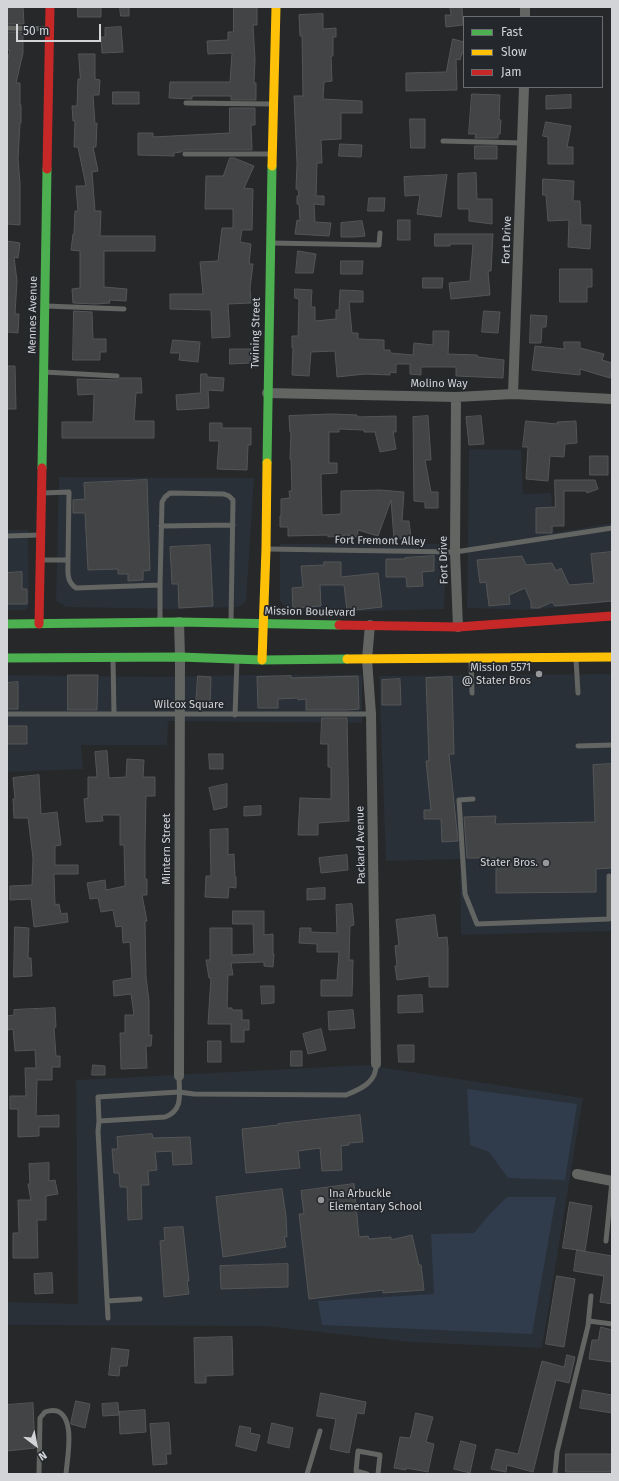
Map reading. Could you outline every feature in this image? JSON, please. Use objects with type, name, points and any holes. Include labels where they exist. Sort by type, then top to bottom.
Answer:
[{"type":"street","name":"Mennes Avenue","points":[[39,624],[50,7]]},
{"type":"street","name":"Twining Street","points":[[262,660],[266,549],[267,393],[276,7]]},
{"type":"street","name":"Fort Drive","points":[[513,394],[524,88]]},
{"type":"street","name":"Molino Way","points":[[267,393],[456,396],[513,394],[612,399]]},
{"type":"street","name":"Fort Drive","points":[[456,396],[455,552],[458,626]]},
{"type":"street","name":"Mission Boulevard","points":[[7,624],[179,622],[458,626],[612,616]]},
{"type":"street","name":"Mintern Street","points":[[179,622],[179,1076]]},
{"type":"street","name":"Packard Avenue","points":[[370,625],[368,659],[371,714],[376,1064]]},
{"type":"street","points":[[7,658],[180,657],[262,660],[611,657]]},
{"type":"street","points":[[577,1174],[612,1181]]},
{"type":"lane","points":[[8,28],[50,29]]},
{"type":"lane","points":[[186,103],[273,104]]},
{"type":"lane","points":[[443,141],[523,143]]},
{"type":"lane","points":[[185,154],[272,154]]},
{"type":"lane","points":[[270,243],[379,245],[380,233]]},
{"type":"lane","points":[[45,306],[124,309]]},
{"type":"lane","points":[[44,372],[117,376]]},
{"type":"lane","points":[[42,493],[69,492],[68,580],[71,585],[76,588],[160,585]]},
{"type":"lane","points":[[160,623],[162,502],[170,493],[224,494],[234,500],[231,623]]},
{"type":"lane","points":[[161,526],[233,525]]},
{"type":"lane","name":"Fort Fremont Alley","points":[[266,549],[455,552],[612,528]]},
{"type":"lane","points":[[7,536],[41,535]]},
{"type":"lane","points":[[41,560],[68,560]]},
{"type":"lane","points":[[113,658],[114,714]]},
{"type":"lane","points":[[471,658],[472,693]]},
{"type":"lane","points":[[576,658],[578,693]]},
{"type":"lane","points":[[235,714],[237,659]]},
{"type":"lane","name":"Wilcox Square","points":[[7,714],[371,714]]},
{"type":"lane","points":[[578,746],[612,745]]},
{"type":"lane","points":[[473,799],[459,800],[465,894],[477,924],[609,919],[609,876]]},
{"type":"lane","points":[[108,1318],[98,1131],[98,1097],[179,1092],[194,1094],[346,1094],[359,1090],[368,1084],[377,1070],[376,1064]]},
{"type":"lane","points":[[99,1121],[165,1117],[172,1115],[180,1103],[179,1076]]},
{"type":"lane","points":[[606,1241],[612,1181]]},
{"type":"lane","points":[[555,1474],[557,1452],[588,1321],[591,1296]]},
{"type":"lane","points":[[107,1301],[140,1299]]},
{"type":"lane","points":[[588,1321],[612,1324]]},
{"type":"lane","points":[[40,1474],[40,1418],[45,1412],[58,1411],[64,1416],[69,1434],[66,1474]]},
{"type":"lane","points":[[307,1474],[320,1431]]},
{"type":"lane","points":[[367,1474],[356,1470],[358,1451],[380,1455],[378,1474]]},
{"type":"shaded area","points":[[469,449],[521,450],[523,494],[551,493],[554,533],[612,523],[612,602],[528,610],[467,608]]},
{"type":"shaded area","points":[[59,477],[254,478],[246,602],[238,607],[171,609],[66,607],[56,601]]},
{"type":"shaded area","points":[[7,530],[28,530],[29,605],[26,610],[7,610]]},
{"type":"shaded area","points":[[280,544],[447,544],[444,609],[341,612],[289,611],[280,601]]},
{"type":"shaded area","points":[[612,674],[612,931],[461,935],[460,859],[386,861],[379,676]]},
{"type":"shaded area","points":[[7,675],[158,677],[362,675],[362,723],[168,721],[167,745],[81,745],[83,769],[7,772]]},
{"type":"shaded area","name":"Ina Arbuckle Elementary School","points":[[366,1065],[583,1098],[542,1348],[410,1342],[265,1326],[7,1325],[7,1302],[78,1304],[76,1080]]},
{"type":"shaded area","points":[[467,1089],[577,1104],[565,1180],[508,1178],[489,1152],[470,1145]]},
{"type":"shaded area","points":[[507,1197],[556,1197],[532,1334],[322,1325],[318,1301],[434,1294],[431,1234],[474,1233]]},
{"type":"building","points":[[7,7],[23,7],[24,24],[7,24]]},
{"type":"building","points":[[78,7],[101,7],[101,17],[78,17]]},
{"type":"building","points":[[120,7],[129,7],[129,16],[121,16]]},
{"type":"building","points":[[234,7],[257,7],[257,25],[253,25],[255,59],[254,83],[256,83],[256,100],[231,100],[231,96],[192,96],[192,99],[169,98],[170,82],[230,82],[232,53],[208,54],[207,41],[228,40],[228,32],[233,32]]},
{"type":"building","points":[[450,7],[462,7],[463,25],[446,27],[445,15],[451,15]]},
{"type":"building","points":[[323,14],[323,29],[336,28],[336,37],[333,37],[333,56],[331,56],[332,81],[324,82],[323,99],[362,101],[362,113],[341,113],[341,139],[321,140],[322,163],[317,163],[316,196],[324,196],[324,205],[314,204],[315,222],[331,223],[329,236],[295,234],[297,220],[300,221],[299,204],[297,204],[297,196],[299,196],[298,189],[296,189],[297,164],[294,96],[303,96],[302,36],[300,36],[299,15]]},
{"type":"building","points":[[121,27],[123,52],[102,53],[101,37],[105,37],[105,28]]},
{"type":"building","points":[[7,32],[23,32],[23,53],[16,83],[20,83],[21,105],[18,159],[20,183],[20,225],[7,224],[7,62],[10,50],[7,50]]},
{"type":"building","points":[[453,39],[463,42],[463,54],[460,60],[456,59],[457,90],[406,91],[406,73],[446,72]]},
{"type":"building","points":[[79,54],[95,54],[95,79],[100,80],[99,95],[93,95],[95,124],[97,123],[96,147],[93,147],[98,171],[92,172],[95,211],[101,211],[100,236],[155,236],[155,251],[104,251],[104,287],[127,289],[126,301],[109,300],[110,303],[95,304],[73,303],[72,289],[80,288],[80,251],[71,250],[74,234],[75,211],[78,211],[76,186],[86,186],[78,147],[74,147],[75,121],[73,121],[72,106],[77,106],[78,79],[80,79]]},
{"type":"building","points":[[113,92],[139,92],[139,104],[113,104]]},
{"type":"building","points":[[472,94],[500,95],[499,120],[501,120],[500,134],[498,134],[498,138],[475,138],[476,134],[469,134]]},
{"type":"building","points":[[571,95],[571,108],[546,109],[546,96]]},
{"type":"building","points":[[230,108],[255,108],[255,125],[251,125],[252,150],[185,150],[174,153],[174,156],[138,155],[138,133],[153,133],[153,137],[229,133]]},
{"type":"building","points":[[410,119],[425,119],[425,148],[411,148]]},
{"type":"building","points":[[546,122],[571,126],[567,147],[573,147],[573,164],[548,164],[548,137],[543,136]]},
{"type":"building","points":[[340,144],[362,145],[361,157],[339,156]]},
{"type":"building","points":[[475,146],[497,146],[497,159],[475,159]]},
{"type":"building","points":[[230,158],[234,158],[254,166],[244,188],[253,189],[252,230],[242,230],[240,242],[251,244],[249,264],[253,264],[250,288],[251,303],[228,304],[230,337],[212,338],[211,310],[170,309],[170,294],[203,294],[200,262],[218,261],[222,228],[233,228],[233,209],[205,209],[206,176],[223,176]]},
{"type":"building","points":[[476,173],[477,199],[492,199],[492,224],[469,221],[469,209],[458,209],[458,174]]},
{"type":"building","points":[[447,175],[441,217],[417,214],[420,195],[405,196],[404,177]]},
{"type":"building","points":[[543,179],[574,181],[573,201],[580,201],[581,225],[591,225],[590,249],[568,247],[569,220],[548,221],[546,195],[543,195]]},
{"type":"building","points":[[369,198],[385,198],[384,211],[368,211]]},
{"type":"building","points":[[398,220],[410,220],[410,240],[398,240]]},
{"type":"building","points":[[362,221],[365,236],[341,237],[341,223]]},
{"type":"building","points":[[435,234],[493,234],[491,271],[488,271],[490,295],[451,299],[449,283],[470,281],[473,244],[450,244],[450,246],[435,246]]},
{"type":"building","points":[[7,241],[20,243],[18,258],[14,257],[17,281],[15,314],[19,314],[18,333],[7,332]]},
{"type":"building","points":[[298,251],[316,254],[313,273],[296,273]]},
{"type":"building","points":[[341,261],[363,261],[362,274],[341,274]]},
{"type":"building","points":[[560,269],[592,269],[592,287],[587,287],[587,302],[560,302]]},
{"type":"building","points":[[423,278],[443,278],[442,288],[423,288]]},
{"type":"building","points":[[295,289],[312,290],[311,307],[315,307],[315,321],[336,319],[336,310],[339,310],[340,290],[363,291],[363,302],[349,302],[352,333],[358,333],[358,339],[384,340],[384,350],[390,350],[390,353],[413,355],[414,343],[433,345],[433,331],[449,331],[448,354],[477,355],[478,357],[504,360],[503,378],[456,376],[456,367],[421,367],[421,375],[410,374],[410,364],[396,364],[396,373],[390,372],[390,375],[365,374],[337,377],[335,351],[311,352],[309,376],[292,375],[292,336],[298,336],[299,299],[295,298]]},
{"type":"building","points":[[74,311],[92,312],[93,339],[106,339],[106,352],[100,352],[100,360],[73,360]]},
{"type":"building","points":[[484,311],[500,312],[498,333],[482,332]]},
{"type":"building","points":[[531,315],[547,316],[546,327],[542,327],[541,343],[530,343]]},
{"type":"building","points":[[173,340],[200,342],[198,362],[179,360],[180,353],[171,353]]},
{"type":"building","points":[[564,342],[580,342],[580,348],[604,354],[602,360],[612,363],[610,378],[580,369],[580,375],[532,370],[535,346],[564,349]]},
{"type":"building","points":[[230,349],[251,349],[251,363],[230,364]]},
{"type":"building","points":[[7,366],[15,366],[16,409],[7,409]]},
{"type":"building","points":[[201,374],[207,374],[207,377],[224,378],[223,391],[208,390],[209,408],[177,410],[176,395],[200,393]]},
{"type":"building","points":[[120,378],[141,378],[142,393],[136,393],[134,421],[154,421],[154,438],[62,438],[62,422],[93,422],[94,394],[78,395],[77,379],[117,380]]},
{"type":"building","points":[[331,414],[357,415],[357,417],[396,416],[396,432],[393,432],[396,449],[380,452],[375,432],[339,429],[339,432],[329,432],[329,463],[337,463],[337,473],[321,474],[322,515],[341,514],[341,491],[380,490],[404,492],[402,521],[409,521],[411,538],[394,539],[391,500],[378,536],[358,530],[357,537],[347,535],[328,537],[328,535],[288,536],[288,527],[280,527],[281,499],[290,498],[289,491],[292,491],[290,459],[291,432],[289,416]]},
{"type":"building","points":[[428,416],[431,460],[425,460],[431,492],[438,492],[438,508],[425,508],[425,502],[414,501],[413,417]]},
{"type":"building","points":[[481,416],[484,444],[469,445],[466,417]]},
{"type":"building","points":[[526,421],[557,424],[557,422],[576,421],[577,443],[565,444],[564,457],[550,456],[548,481],[526,479],[528,447],[523,447]]},
{"type":"building","points":[[210,423],[222,423],[222,428],[251,428],[251,445],[248,445],[247,470],[217,469],[219,441],[210,441]]},
{"type":"building","points":[[590,456],[608,456],[608,475],[590,475]]},
{"type":"building","points":[[147,480],[150,570],[143,571],[143,580],[128,581],[128,574],[118,574],[118,569],[88,570],[85,513],[73,513],[73,500],[85,499],[84,483]]},
{"type":"building","points":[[555,480],[595,480],[598,489],[587,493],[586,491],[564,491],[564,526],[552,526],[552,533],[536,533],[536,508],[555,507]]},
{"type":"building","points":[[210,545],[213,606],[179,608],[178,584],[172,584],[170,547]]},
{"type":"building","points":[[612,552],[612,601],[555,606],[552,602],[539,608],[531,608],[531,602],[525,588],[509,595],[510,604],[489,606],[486,582],[480,583],[477,560],[522,556],[526,565],[552,563],[556,571],[561,568],[569,585],[594,583],[591,554]]},
{"type":"building","points":[[434,556],[434,571],[422,572],[423,586],[407,587],[406,577],[386,577],[386,559]]},
{"type":"building","points":[[324,562],[341,562],[341,577],[378,573],[382,607],[347,611],[344,585],[320,585],[321,606],[293,608],[292,588],[303,587],[301,566],[324,565]]},
{"type":"building","points":[[22,572],[22,589],[27,589],[27,604],[7,604],[7,573]]},
{"type":"building","points":[[68,675],[98,675],[97,710],[68,710]]},
{"type":"building","points":[[198,676],[211,677],[210,707],[196,706]]},
{"type":"building","points":[[291,676],[291,678],[358,676],[359,709],[306,710],[306,699],[298,700],[298,698],[278,699],[278,708],[258,708],[257,677]]},
{"type":"building","points":[[452,677],[454,754],[449,754],[458,841],[442,842],[441,819],[424,819],[424,810],[431,810],[426,761],[429,761],[426,678]]},
{"type":"building","points":[[400,679],[401,705],[382,705],[382,680]]},
{"type":"building","points":[[18,682],[18,709],[7,709],[7,683]]},
{"type":"building","points":[[322,718],[347,718],[349,821],[318,823],[318,835],[298,835],[300,798],[331,799],[331,767],[328,767],[328,744],[321,744]]},
{"type":"building","points":[[7,726],[27,726],[27,744],[7,744]]},
{"type":"building","points":[[107,751],[109,778],[126,777],[127,759],[144,760],[143,777],[155,777],[155,796],[146,796],[145,879],[147,879],[147,895],[142,895],[147,921],[145,921],[146,977],[149,1001],[149,1035],[152,1035],[151,1046],[146,1046],[147,1068],[121,1069],[120,1033],[125,1033],[125,1015],[134,1015],[131,994],[114,996],[113,981],[132,978],[130,942],[123,943],[122,926],[116,927],[113,910],[101,912],[98,898],[90,899],[87,883],[105,880],[106,890],[125,886],[124,845],[120,845],[120,815],[102,815],[103,821],[86,822],[84,799],[88,798],[88,777],[97,777],[95,752]]},
{"type":"building","points":[[209,754],[223,754],[223,769],[210,769]]},
{"type":"building","name":"Stater Bros.","points":[[612,764],[612,868],[596,869],[596,892],[496,893],[496,858],[467,858],[464,817],[496,816],[495,824],[595,822],[593,765]]},
{"type":"building","points":[[39,775],[41,814],[57,812],[61,845],[55,846],[55,865],[78,865],[78,874],[54,874],[55,905],[59,904],[61,914],[67,913],[68,922],[34,927],[31,899],[10,900],[10,886],[32,885],[33,858],[28,818],[14,818],[13,799],[15,799],[13,778]]},
{"type":"building","points":[[227,784],[227,807],[214,810],[209,788]]},
{"type":"building","points":[[261,806],[261,815],[244,816],[244,807]]},
{"type":"building","points":[[228,829],[228,855],[234,854],[236,888],[229,887],[228,898],[205,897],[206,876],[211,876],[210,830]]},
{"type":"building","points":[[347,855],[348,870],[321,873],[319,858]]},
{"type":"building","points":[[325,888],[325,899],[307,900],[307,889]]},
{"type":"building","points":[[352,904],[354,925],[350,926],[349,960],[353,960],[352,996],[321,996],[321,980],[337,980],[339,952],[317,952],[317,944],[299,943],[300,928],[311,928],[311,932],[337,933],[336,905]]},
{"type":"building","points":[[233,911],[264,911],[264,935],[273,934],[273,967],[264,966],[264,962],[231,963],[233,975],[228,975],[227,1008],[232,1008],[232,1010],[242,1010],[242,1020],[249,1020],[249,1030],[244,1030],[244,1042],[231,1042],[231,1024],[208,1024],[211,978],[209,978],[206,960],[210,960],[210,928],[232,928],[232,955],[254,954],[253,924],[233,924]]},
{"type":"building","points":[[435,915],[438,938],[447,937],[448,987],[429,987],[429,976],[397,980],[395,946],[399,945],[396,920]]},
{"type":"building","points":[[15,927],[29,928],[28,958],[31,958],[32,976],[14,977]]},
{"type":"building","points":[[261,986],[274,986],[274,1003],[262,1004]]},
{"type":"building","points":[[422,995],[423,1012],[398,1013],[398,996]]},
{"type":"building","points":[[55,1008],[56,1027],[54,1028],[56,1056],[60,1056],[60,1067],[52,1067],[52,1080],[37,1080],[36,1116],[59,1115],[59,1127],[39,1127],[39,1136],[18,1137],[18,1109],[10,1109],[10,1096],[26,1096],[25,1068],[36,1068],[35,1050],[15,1051],[13,1029],[8,1030],[7,1016],[14,1015],[14,1010]]},
{"type":"building","points":[[353,1010],[355,1028],[329,1030],[328,1012]]},
{"type":"building","points":[[321,1029],[326,1050],[308,1054],[303,1034]]},
{"type":"building","points":[[208,1041],[221,1041],[221,1062],[208,1062]]},
{"type":"building","points":[[398,1045],[414,1045],[414,1062],[399,1062]]},
{"type":"building","points":[[291,1051],[302,1051],[302,1066],[291,1066]]},
{"type":"building","points":[[93,1065],[105,1066],[105,1075],[92,1075]]},
{"type":"building","points":[[360,1115],[363,1142],[349,1143],[349,1145],[341,1146],[342,1170],[322,1171],[320,1148],[298,1151],[300,1168],[246,1173],[242,1129]]},
{"type":"building","points":[[152,1134],[153,1138],[190,1137],[192,1164],[173,1165],[172,1151],[155,1152],[157,1170],[148,1171],[149,1185],[141,1185],[142,1219],[128,1220],[127,1187],[120,1187],[119,1173],[114,1173],[112,1149],[118,1149],[117,1137]]},
{"type":"building","points":[[49,1163],[49,1181],[55,1180],[58,1194],[46,1196],[46,1220],[37,1220],[38,1258],[13,1258],[13,1233],[19,1233],[18,1200],[31,1200],[28,1184],[30,1184],[29,1164]]},
{"type":"building","points":[[354,1184],[359,1237],[368,1236],[369,1239],[391,1237],[391,1240],[412,1235],[419,1265],[421,1265],[424,1290],[383,1293],[383,1290],[309,1299],[299,1214],[304,1214],[301,1191]]},
{"type":"building","points":[[282,1189],[286,1216],[287,1237],[284,1237],[286,1247],[223,1257],[216,1197]]},
{"type":"building","points":[[570,1202],[592,1206],[585,1251],[563,1248]]},
{"type":"building","points":[[183,1227],[189,1294],[164,1297],[160,1241],[165,1240],[164,1228]]},
{"type":"building","points":[[577,1250],[612,1256],[612,1304],[600,1302],[604,1276],[574,1271]]},
{"type":"building","points":[[288,1264],[288,1287],[221,1289],[220,1266]]},
{"type":"building","points":[[52,1273],[53,1293],[35,1294],[34,1274]]},
{"type":"building","points":[[557,1276],[575,1279],[564,1347],[546,1344]]},
{"type":"building","points":[[601,1327],[612,1330],[612,1362],[589,1359],[592,1340],[598,1340]]},
{"type":"building","points":[[232,1337],[233,1375],[206,1376],[206,1383],[195,1383],[194,1338]]},
{"type":"building","points":[[112,1348],[129,1350],[127,1366],[120,1366],[119,1376],[109,1375]]},
{"type":"building","points":[[567,1355],[575,1357],[569,1383],[556,1380],[533,1472],[507,1465],[506,1472],[491,1469],[496,1449],[518,1454],[542,1361],[564,1367]]},
{"type":"building","points":[[583,1390],[612,1395],[612,1413],[580,1408]]},
{"type":"building","points":[[321,1393],[366,1402],[364,1414],[357,1413],[349,1453],[330,1449],[336,1419],[317,1416]]},
{"type":"building","points":[[76,1401],[90,1404],[85,1428],[71,1424]]},
{"type":"building","points":[[33,1403],[35,1448],[7,1451],[7,1405]]},
{"type":"building","points":[[118,1403],[119,1415],[103,1416],[102,1404]]},
{"type":"building","points":[[145,1410],[146,1432],[120,1434],[119,1412]]},
{"type":"building","points":[[416,1413],[433,1417],[426,1442],[434,1444],[428,1472],[406,1468],[406,1470],[394,1468],[400,1437],[410,1438]]},
{"type":"building","points":[[169,1423],[171,1454],[166,1454],[167,1464],[153,1465],[150,1424]]},
{"type":"building","points":[[272,1423],[293,1428],[289,1448],[268,1443]]},
{"type":"building","points":[[240,1426],[251,1428],[250,1433],[260,1435],[256,1451],[236,1446]]},
{"type":"building","points":[[461,1441],[476,1445],[470,1473],[454,1469]]},
{"type":"building","points":[[566,1454],[612,1454],[612,1472],[566,1472]]},
{"type":"traffic: fast","points":[[267,463],[272,166]]},
{"type":"traffic: fast","points":[[42,468],[47,169]]},
{"type":"traffic: fast","points":[[7,624],[179,622],[339,625]]},
{"type":"traffic: fast","points":[[7,658],[180,657],[262,660],[347,659]]},
{"type":"traffic: slow","points":[[272,166],[276,7]]},
{"type":"traffic: slow","points":[[262,660],[267,463]]},
{"type":"traffic: slow","points":[[347,659],[612,657]]},
{"type":"traffic: jam","points":[[47,169],[50,7]]},
{"type":"traffic: jam","points":[[39,624],[42,468]]},
{"type":"traffic: jam","points":[[339,625],[458,627],[612,616]]},
{"type":"place","name":"Mission 5571 @ Stater Bros","points":[[539,674]]},
{"type":"place","name":"Stater Bros.","points":[[546,863]]},
{"type":"place","name":"Ina Arbuckle Elementary School","points":[[321,1200]]}]
